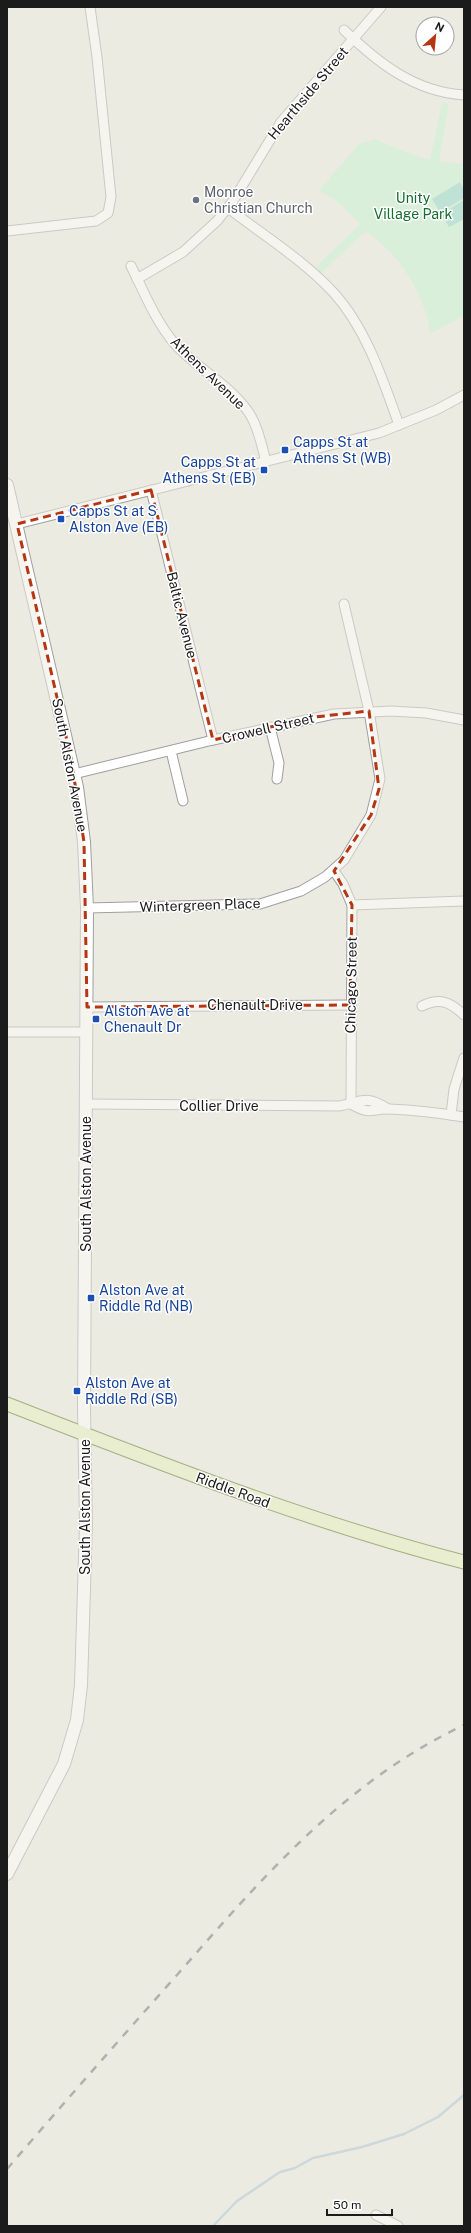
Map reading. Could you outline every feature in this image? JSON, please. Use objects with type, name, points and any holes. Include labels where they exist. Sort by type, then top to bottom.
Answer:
[{"type":"main road","name":"Riddle Road","points":[[7,1404],[276,1505],[410,1547],[464,1562]]},
{"type":"street","points":[[7,231],[96,221],[108,213],[111,197],[97,57],[90,7]]},
{"type":"street","name":"Hearthside Street","points":[[137,279],[183,252],[202,236],[228,208],[281,122],[381,7]]},
{"type":"street","points":[[344,30],[388,68],[412,82],[423,87],[464,95]]},
{"type":"street","points":[[228,208],[309,269],[340,301],[362,335],[399,425]]},
{"type":"street","name":"Athens Avenue","points":[[131,266],[148,303],[174,343],[203,371],[234,395],[248,411],[260,437],[266,462]]},
{"type":"street","points":[[17,524],[345,443],[399,425],[436,410],[464,395]]},
{"type":"street","name":"South Alston Avenue","points":[[7,485],[74,774],[84,842],[87,908],[86,1524],[83,1648],[77,1720],[64,1764],[7,1874]]},
{"type":"street","name":"Baltic Avenue","points":[[152,490],[213,740]]},
{"type":"street","name":"Wintergreen Place","points":[[87,908],[260,904],[301,890],[334,871],[344,860],[371,815],[379,789],[380,780],[369,711],[344,604]]},
{"type":"street","name":"Crowell Street","points":[[74,774],[213,740],[334,714],[369,711],[426,713],[464,720]]},
{"type":"street","points":[[270,727],[279,763],[277,779]]},
{"type":"street","points":[[171,751],[183,801]]},
{"type":"street","name":"Chicago Street","points":[[334,871],[343,884],[352,905],[350,1004],[351,1104]]},
{"type":"street","points":[[352,905],[464,901]]},
{"type":"street","points":[[422,1006],[431,1002],[447,1002],[464,1015]]},
{"type":"street","name":"Chenault Drive","points":[[87,1007],[350,1004]]},
{"type":"street","points":[[7,1032],[87,1032]]},
{"type":"street","points":[[450,1115],[455,1083],[464,1058]]},
{"type":"street","name":"Collier Drive","points":[[86,1104],[315,1106],[351,1104],[361,1110],[375,1112],[388,1109],[464,1117]]},
{"type":"street","points":[[376,2215],[398,2226]]},
{"type":"highlighted area","points":[[151,490],[213,740],[315,717],[369,711],[379,789],[371,815],[334,871],[352,905],[350,1005],[87,1007],[84,842],[71,758],[17,524]]},
{"type":"green space","name":"Unity Village Park","points":[[442,102],[449,103],[439,161],[464,164],[464,316],[430,334],[425,312],[416,288],[395,257],[366,231],[321,273],[316,267],[360,224],[339,203],[319,190],[359,144],[375,139],[402,151],[430,160]]},
{"type":"shaded area","points":[[460,182],[464,189],[464,198],[440,212],[432,199]]},
{"type":"shaded area","points":[[464,200],[464,219],[449,227],[441,214]]},
{"type":"waterway","points":[[213,2226],[237,2201],[280,2172],[295,2168],[313,2158],[362,2147],[404,2134],[438,2117],[464,2095]]},
{"type":"railway","points":[[7,2169],[113,2047],[274,1868],[343,1803],[381,1774],[421,1748],[464,1725]]},
{"type":"place","name":"Monroe Christian Church","points":[[196,200]]},
{"type":"place","name":"Capps St at Athens St (WB)","points":[[285,450]]},
{"type":"place","name":"Capps St at Athens St (EB)","points":[[264,470]]},
{"type":"place","name":"Capps St at S Alston Ave (EB)","points":[[61,519]]},
{"type":"place","name":"Alston Ave at Chenault Dr","points":[[96,1019]]},
{"type":"place","name":"Alston Ave at Riddle Rd (NB)","points":[[91,1298]]},
{"type":"place","name":"Alston Ave at Riddle Rd (SB)","points":[[77,1391]]}]
